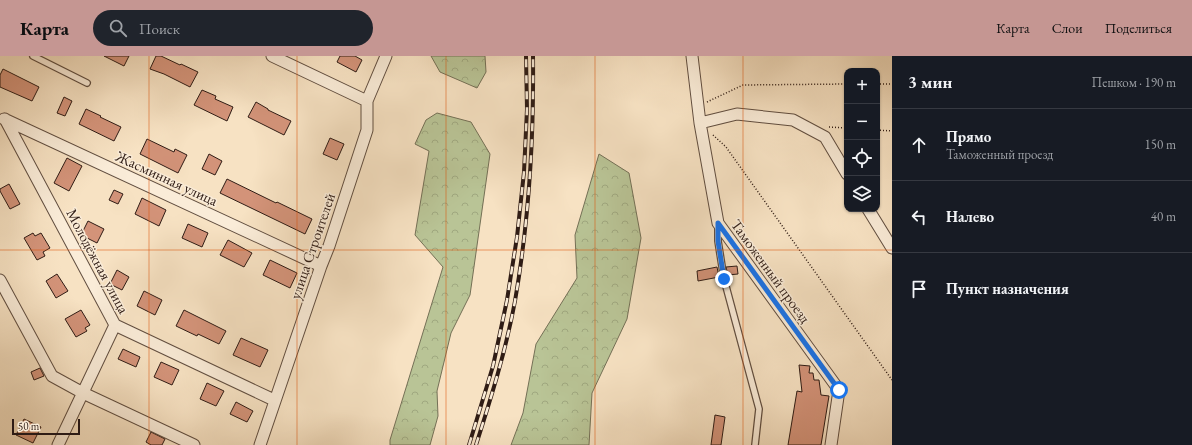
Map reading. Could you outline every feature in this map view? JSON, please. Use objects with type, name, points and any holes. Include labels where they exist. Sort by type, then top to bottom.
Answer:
[{"type":"street","points":[[272,56],[367,101]]},
{"type":"street","name":"улица Строителей","points":[[260,445],[320,266],[329,246],[367,130],[367,101],[386,56]]},
{"type":"street","name":"Таможенный проезд","points":[[692,56],[700,123],[718,223],[839,390],[831,445]]},
{"type":"street","points":[[700,123],[737,114],[793,120],[825,137],[844,169]]},
{"type":"street","name":"Жасминная улица","points":[[2,118],[320,266]]},
{"type":"street","name":"Молодёжная улица","points":[[2,118],[115,325],[274,400]]},
{"type":"street","points":[[870,212],[892,248]]},
{"type":"street","points":[[0,280],[52,376],[83,393],[194,445]]},
{"type":"street","points":[[58,445],[115,325]]},
{"type":"lane","points":[[33,56],[88,83]]},
{"type":"lane","points":[[718,223],[718,241],[724,279],[759,409],[755,445]]},
{"type":"path","points":[[698,106],[743,84],[844,84]]},
{"type":"path","points":[[880,84],[892,84]]},
{"type":"path","points":[[700,123],[726,147],[892,380]]},
{"type":"path","points":[[880,130],[892,131]]},
{"type":"green space","points":[[431,56],[485,56],[486,72],[477,88],[440,72]]},
{"type":"green space","points":[[437,113],[471,122],[490,154],[470,295],[451,333],[437,391],[438,416],[430,445],[390,445],[390,440],[443,267],[415,235],[429,151],[415,144],[426,120]]},
{"type":"green space","points":[[599,154],[629,173],[641,238],[627,319],[592,393],[589,445],[511,445],[523,413],[536,344],[577,278],[575,235]]},
{"type":"building","points":[[104,56],[129,56],[124,66]]},
{"type":"building","points":[[156,56],[161,56],[198,72],[190,87],[150,69]]},
{"type":"building","points":[[340,56],[355,56],[362,60],[356,72],[337,62]]},
{"type":"building","points":[[3,69],[39,87],[32,101],[0,87],[0,75]]},
{"type":"building","points":[[202,90],[216,96],[215,99],[233,107],[227,121],[194,105]]},
{"type":"building","points":[[64,97],[72,101],[65,116],[57,113]]},
{"type":"building","points":[[256,102],[268,110],[291,121],[284,135],[248,117]]},
{"type":"building","points":[[86,109],[121,127],[114,141],[79,124]]},
{"type":"building","points":[[330,138],[344,144],[337,160],[323,154]]},
{"type":"building","points":[[147,139],[174,152],[175,149],[187,155],[178,173],[140,154]]},
{"type":"building","points":[[209,154],[222,161],[215,175],[202,169]]},
{"type":"building","points":[[67,158],[82,166],[69,191],[54,183]]},
{"type":"building","points":[[227,179],[312,219],[305,234],[220,193]]},
{"type":"building","points":[[9,184],[20,204],[10,209],[0,191],[0,189]]},
{"type":"building","points":[[114,190],[123,194],[118,204],[109,200]]},
{"type":"building","points":[[142,198],[166,210],[159,226],[135,214]]},
{"type":"building","points":[[88,221],[104,229],[97,243],[81,235]]},
{"type":"building","points":[[188,224],[208,233],[202,247],[182,238]]},
{"type":"building","points":[[33,233],[35,236],[41,233],[50,248],[43,252],[45,256],[37,260],[24,238]]},
{"type":"building","points":[[228,240],[252,253],[244,267],[220,255]]},
{"type":"building","points":[[270,260],[297,273],[290,288],[263,275]]},
{"type":"building","points":[[737,266],[738,274],[728,275],[726,267]]},
{"type":"building","points":[[717,267],[719,277],[698,281],[697,271]]},
{"type":"building","points":[[117,270],[129,277],[122,290],[110,284]]},
{"type":"building","points":[[57,274],[68,291],[56,298],[46,281]]},
{"type":"building","points":[[144,291],[162,300],[155,315],[137,306]]},
{"type":"building","points":[[81,310],[90,325],[85,328],[87,331],[76,337],[65,319]]},
{"type":"building","points":[[184,310],[226,331],[219,344],[176,326]]},
{"type":"building","points":[[241,338],[268,350],[260,367],[233,355]]},
{"type":"building","points":[[123,349],[140,357],[136,367],[118,359]]},
{"type":"building","points":[[161,362],[179,370],[172,385],[154,377]]},
{"type":"building","points":[[799,365],[810,366],[809,373],[813,373],[814,380],[819,380],[821,395],[829,396],[821,445],[788,445],[797,391],[802,392]]},
{"type":"building","points":[[40,368],[44,376],[34,380],[31,372]]},
{"type":"building","points":[[207,383],[224,391],[216,406],[200,399]]},
{"type":"building","points":[[236,402],[253,411],[247,422],[230,414]]},
{"type":"building","points":[[715,415],[725,417],[721,445],[711,445]]},
{"type":"building","points":[[24,419],[41,427],[33,443],[16,435]]},
{"type":"building","points":[[151,432],[165,439],[162,445],[151,445],[146,442]]},
{"type":"railway","points":[[469,445],[493,366],[507,300],[517,237],[524,172],[527,109],[526,56]]},
{"type":"railway","points":[[476,445],[503,356],[520,271],[530,179],[533,117],[533,56]]},
{"type":"route","points":[[724,279],[718,241],[718,223],[839,390]]}]
